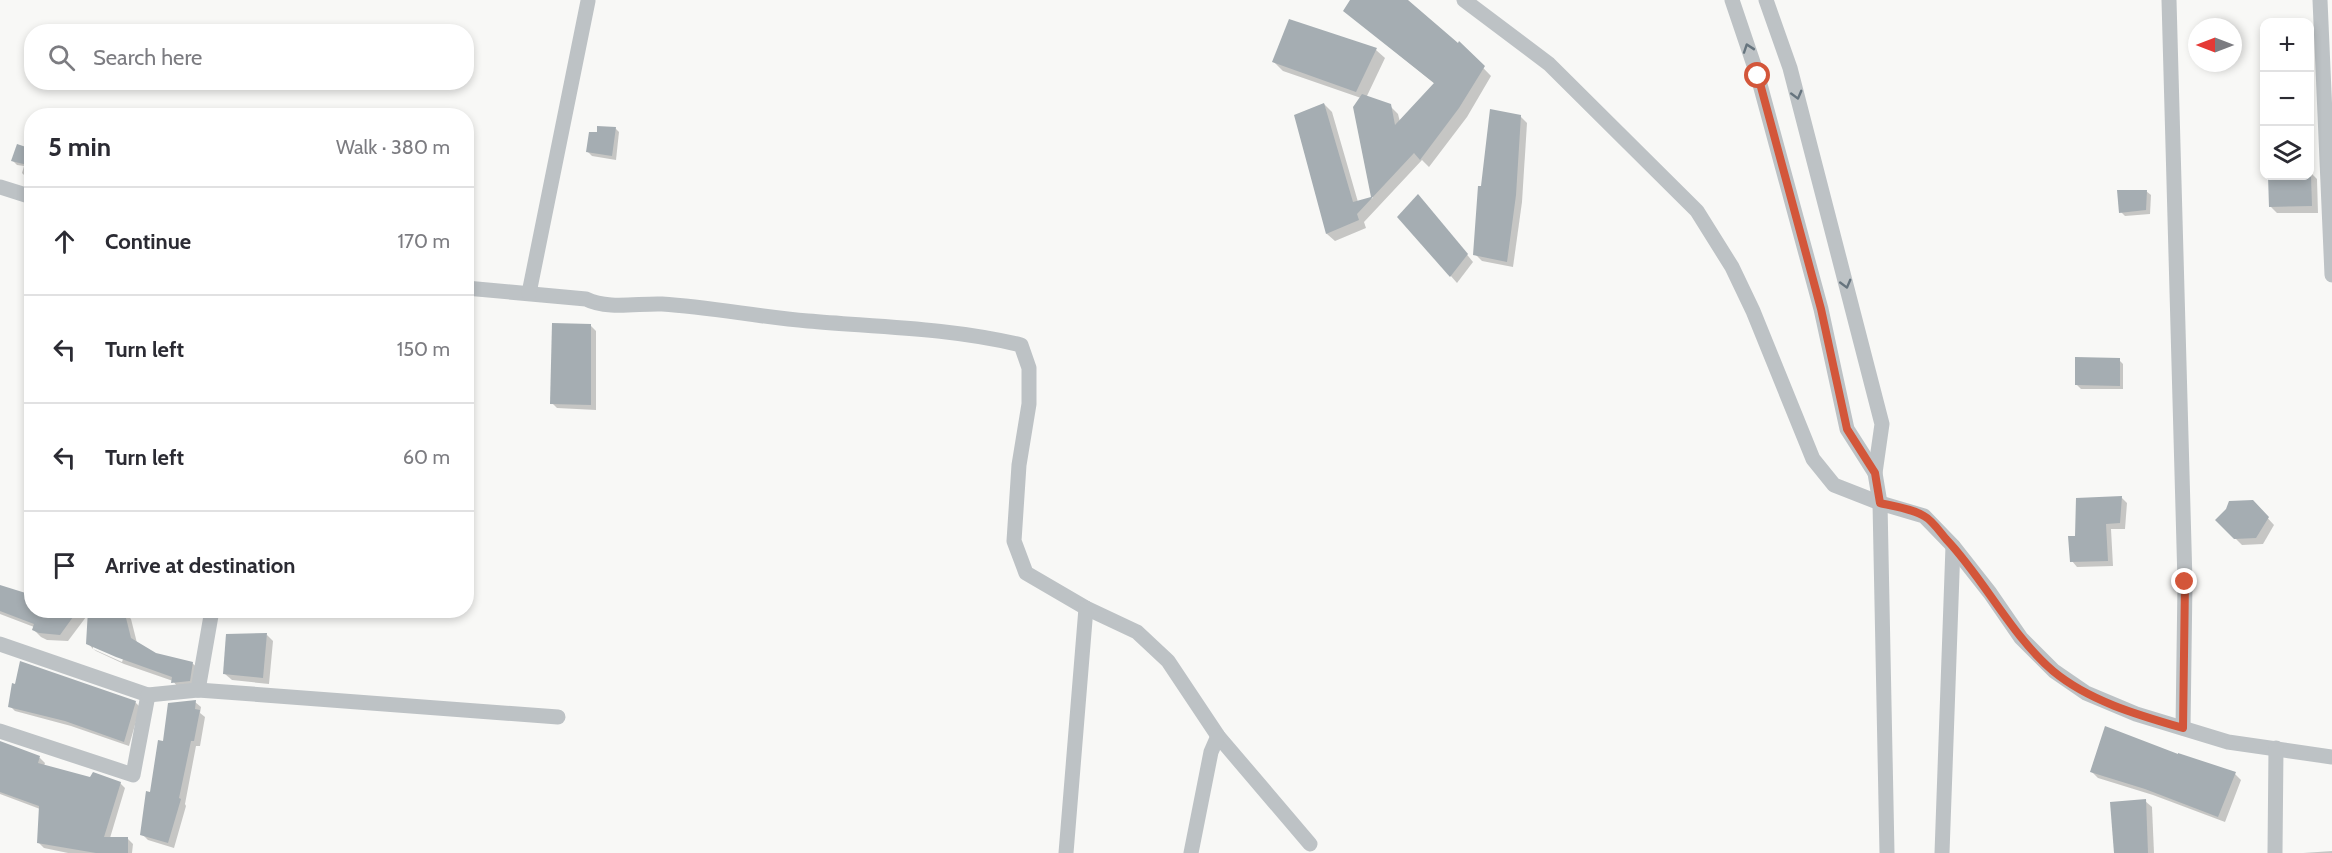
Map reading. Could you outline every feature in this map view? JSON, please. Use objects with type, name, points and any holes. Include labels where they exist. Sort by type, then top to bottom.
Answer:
[{"type":"street","points":[[1464,0],[1549,64],[1697,211],[1732,267],[1749,302],[1813,459],[1834,485],[1880,503],[1924,516],[1953,546],[1990,593],[2021,638],[2054,671],[2086,693],[2136,714],[2228,742],[2332,757]]},
{"type":"street","points":[[1732,0],[1758,76],[1812,276],[1847,429],[1875,473]]},
{"type":"street","points":[[1766,0],[1790,68],[1882,424],[1875,473],[1880,503],[1887,853]]},
{"type":"street","points":[[2169,0],[2185,572],[2183,728]]},
{"type":"street","points":[[2320,0],[2332,275]]},
{"type":"street","points":[[529,293],[588,1]]},
{"type":"street","points":[[0,187],[24,194]]},
{"type":"street","points":[[474,289],[586,298],[597,304],[662,304],[808,321],[887,326],[987,337],[1021,345],[1029,368],[1029,404],[1019,465],[1014,542],[1026,573],[1086,608],[1137,632],[1168,661],[1218,736],[1310,844]]},
{"type":"street","points":[[1942,853],[1953,546]]},
{"type":"street","points":[[1066,853],[1086,608]]},
{"type":"street","points":[[198,690],[211,618]]},
{"type":"street","points":[[0,644],[148,695],[198,690],[558,717]]},
{"type":"street","points":[[0,730],[133,775],[148,695]]},
{"type":"street","points":[[1191,853],[1211,752],[1218,736]]},
{"type":"street","points":[[2276,748],[2276,853]]},
{"type":"building","points":[[1350,0],[1408,0],[1458,43],[1459,41],[1485,66],[1459,108],[1420,160],[1414,153],[1357,214],[1359,220],[1326,234],[1294,115],[1324,103],[1353,202],[1371,197],[1353,107],[1362,94],[1391,104],[1395,125],[1434,83],[1343,11]]},
{"type":"building","points":[[1289,19],[1377,48],[1356,92],[1272,62]]},
{"type":"building","points":[[1490,109],[1521,115],[1516,195],[1507,262],[1473,255],[1478,186],[1481,186]]},
{"type":"building","points":[[597,126],[616,127],[612,156],[586,152],[589,132],[597,132]]},
{"type":"building","points":[[17,144],[24,146],[24,164],[11,161]]},
{"type":"building","points":[[2268,180],[2311,180],[2312,206],[2269,207]]},
{"type":"building","points":[[2117,190],[2147,190],[2146,210],[2119,213]]},
{"type":"building","points":[[1418,194],[1468,254],[1450,277],[1397,217]]},
{"type":"building","points":[[552,323],[591,324],[591,405],[550,404]]},
{"type":"building","points":[[2075,357],[2120,358],[2120,386],[2075,385]]},
{"type":"building","points":[[2122,496],[2120,523],[2106,524],[2108,561],[2070,562],[2068,536],[2075,536],[2076,498]]},
{"type":"building","points":[[2253,500],[2269,517],[2256,538],[2234,539],[2215,520],[2226,509],[2229,501]]},
{"type":"building","points":[[0,585],[24,592],[24,618],[72,618],[60,635],[39,633],[32,630],[34,624],[0,611]]},
{"type":"building","points":[[88,618],[126,618],[131,638],[156,653],[193,662],[190,681],[171,683],[172,677],[86,644]]},
{"type":"building","points":[[267,633],[263,678],[223,674],[226,634]]},
{"type":"building","points":[[20,661],[136,701],[124,742],[65,721],[8,707],[12,683],[15,684]]},
{"type":"building","points":[[196,700],[195,709],[200,710],[194,741],[191,741],[179,798],[181,799],[168,843],[140,835],[146,791],[150,792],[158,740],[163,741],[168,703]]},
{"type":"building","points":[[2105,726],[2178,754],[2236,772],[2218,817],[2145,789],[2090,772]]},
{"type":"building","points":[[0,741],[40,756],[38,763],[90,777],[93,772],[121,782],[104,837],[128,837],[128,853],[96,853],[37,843],[39,806],[0,792]]},
{"type":"building","points":[[2146,799],[2148,853],[2114,853],[2110,802]]},
{"type":"route","points":[[1758,76],[1821,309],[1847,429],[1875,473],[1880,503],[1924,516],[1953,546],[1990,593],[2021,638],[2054,671],[2086,693],[2136,714],[2183,728],[2185,582]]}]
